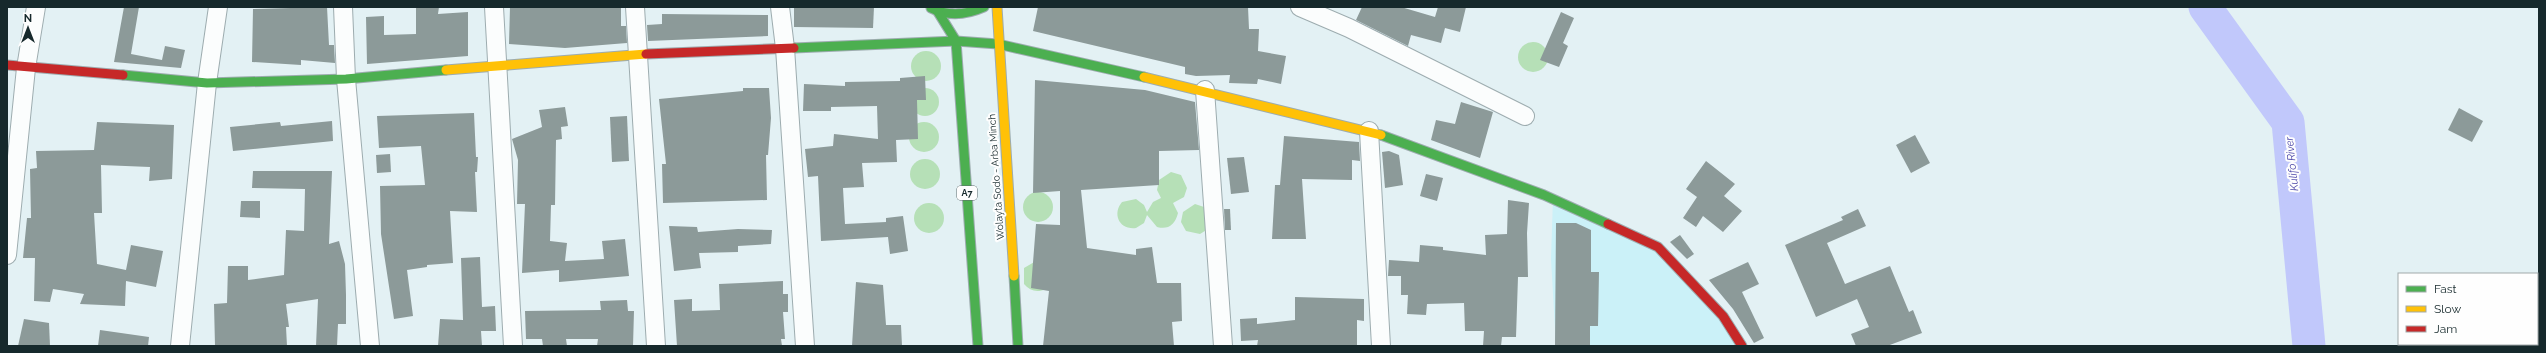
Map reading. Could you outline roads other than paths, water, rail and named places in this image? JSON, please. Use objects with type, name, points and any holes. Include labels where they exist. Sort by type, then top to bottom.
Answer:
[{"type":"main road","name":"A7","points":[[930,7],[938,12],[955,15],[972,13],[984,7]]},
{"type":"main road","name":"Wolayta Sodo - Arba Minch","points":[[997,7],[998,44],[1018,346]]},
{"type":"main road","name":"A7","points":[[938,12],[956,41],[978,346]]},
{"type":"main road","points":[[7,65],[26,68],[207,83],[346,79],[640,54],[956,41],[998,44],[1205,90],[1369,131],[1544,195],[1658,248],[1723,316],[1742,346]]},
{"type":"street","points":[[7,254],[26,68],[36,7]]},
{"type":"street","points":[[180,346],[207,83],[218,7]]},
{"type":"street","points":[[343,7],[346,79],[370,346]]},
{"type":"street","points":[[494,7],[513,346]]},
{"type":"street","points":[[635,7],[640,54],[656,346]]},
{"type":"street","points":[[780,7],[786,48],[805,346]]},
{"type":"street","points":[[1300,7],[1349,28],[1525,116]]},
{"type":"street","points":[[1205,90],[1223,346]]},
{"type":"street","points":[[1369,131],[1381,346]]},
{"type":"waterway","name":"Kulifo River","points":[[2205,7],[2288,122],[2309,346]]}]
